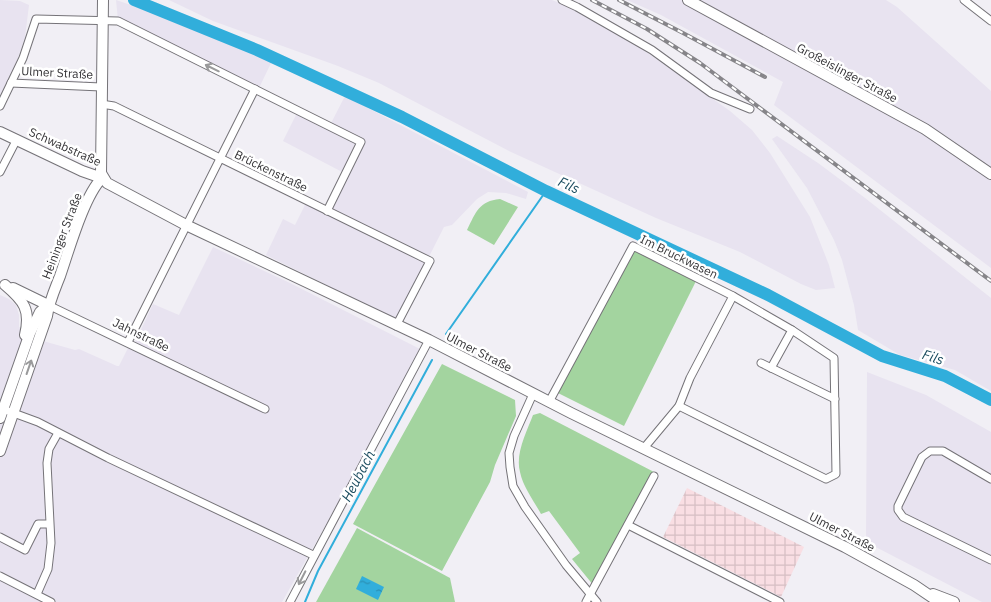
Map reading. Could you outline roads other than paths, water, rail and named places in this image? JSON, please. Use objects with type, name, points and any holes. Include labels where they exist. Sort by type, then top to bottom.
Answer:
[{"type":"main road","name":"Großeislinger Straße","points":[[688,0],[925,129],[991,174]]},
{"type":"main road","name":"Ulmer Straße","points":[[103,3],[101,87],[102,178],[107,183],[186,225],[429,340],[549,402],[852,551],[925,592],[939,602]]},
{"type":"main road","name":"Schwabstraße","points":[[0,132],[82,171],[102,178]]},
{"type":"main road","name":"Heininger Straße","points":[[4,412],[47,316],[48,305],[86,205],[96,184],[102,178]]},
{"type":"main road","name":"Jahnstraße","points":[[2,284],[10,286],[48,305]]},
{"type":"main road","name":"Jahnstraße","points":[[2,284],[18,297],[26,308],[28,318],[24,347]]},
{"type":"main road","name":"Heininger Straße","points":[[0,451],[4,412],[24,347],[40,312],[48,305]]},
{"type":"main road","name":"Ulmer Straße","points":[[925,592],[954,602]]},
{"type":"street","points":[[562,0],[652,50],[711,93],[750,109]]},
{"type":"street","points":[[964,0],[991,21]]},
{"type":"street","points":[[0,106],[23,58],[36,19],[118,21],[361,142],[327,211]]},
{"type":"street","name":"Ulmer Straße","points":[[11,83],[101,87]]},
{"type":"street","points":[[128,342],[255,89]]},
{"type":"street","name":"Brückenstraße","points":[[101,104],[114,106],[430,261],[396,326]]},
{"type":"street","name":"Schwabstraße","points":[[0,172],[17,139]]},
{"type":"street","name":"Im Bruckwasen","points":[[549,402],[632,246],[732,296],[792,330],[834,358],[836,474],[826,479],[679,406]]},
{"type":"street","points":[[644,448],[679,406],[690,378],[732,296]]},
{"type":"street","name":"Jahnstraße","points":[[48,305],[265,409]]},
{"type":"street","points":[[771,368],[792,330]]},
{"type":"street","points":[[290,602],[313,555],[429,340]]},
{"type":"street","points":[[761,363],[835,399]]},
{"type":"street","points":[[533,394],[514,436],[510,453],[513,486],[525,507],[588,599],[597,602]]},
{"type":"street","points":[[4,412],[38,422],[114,461],[313,555]]},
{"type":"street","points":[[36,594],[48,569],[51,543],[46,463],[49,449],[58,433]]},
{"type":"street","points":[[991,480],[942,451],[930,451],[922,457],[898,506],[898,510],[903,517],[991,560]]},
{"type":"street","points":[[588,599],[654,476]]},
{"type":"street","points":[[0,537],[25,550],[38,524],[49,524]]},
{"type":"street","points":[[628,525],[779,602]]},
{"type":"street","points":[[0,576],[51,602]]},
{"type":"water","points":[[362,576],[384,587],[378,600],[356,589]]},
{"type":"waterway","name":"Fils","points":[[134,0],[257,50],[402,117],[546,191],[768,295],[882,356],[945,376],[991,400]]},
{"type":"waterway","name":"Heubach","points":[[446,334],[546,191]]},
{"type":"waterway","name":"Heubach","points":[[305,602],[318,571],[432,360]]},
{"type":"railway","points":[[592,0],[647,29],[700,63],[991,281]]},
{"type":"railway","points":[[619,0],[765,77]]}]
